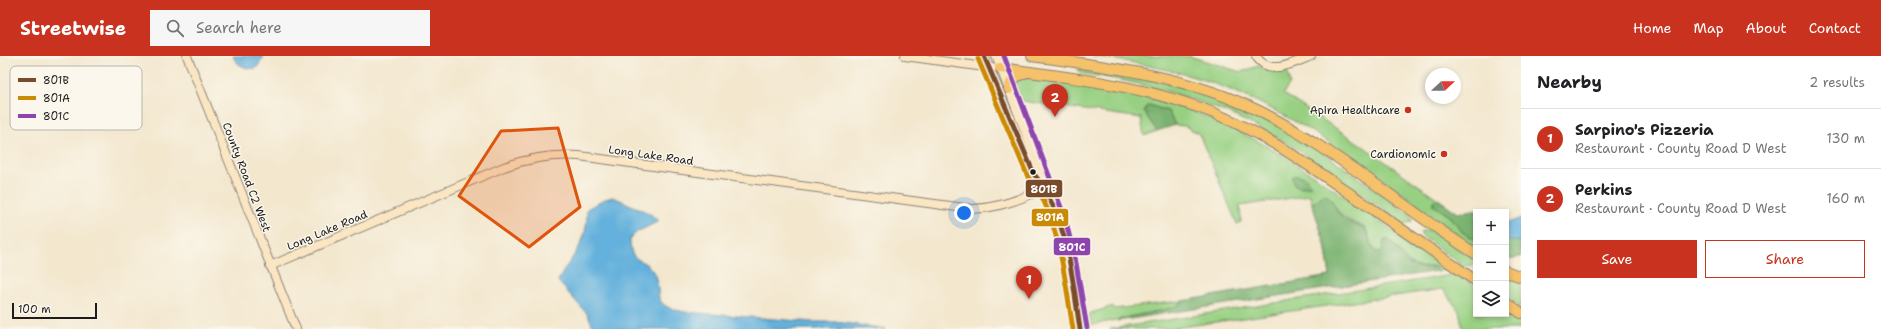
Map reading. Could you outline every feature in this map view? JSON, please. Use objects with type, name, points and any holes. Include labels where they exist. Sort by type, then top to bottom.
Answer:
[{"type":"highway","points":[[1032,56],[1161,76],[1211,91],[1258,111],[1290,127],[1328,151],[1473,253]]},
{"type":"highway","points":[[1000,68],[1147,91],[1190,104],[1224,117],[1287,150],[1473,279]]},
{"type":"highway","points":[[1009,90],[1010,82],[1016,76],[1028,72]]},
{"type":"highway","points":[[1509,272],[1521,277]]},
{"type":"highway","points":[[1509,304],[1521,313]]},
{"type":"street","name":"County Road C2 West","points":[[187,56],[296,329]]},
{"type":"street","points":[[905,56],[989,68],[1000,68]]},
{"type":"street","points":[[984,56],[1034,174],[1045,188]]},
{"type":"street","points":[[996,56],[1042,172],[1045,188],[1060,225],[1067,250],[1080,329]]},
{"type":"street","points":[[1256,56],[1264,64],[1275,68],[1287,66],[1311,56]]},
{"type":"street","name":"Long Lake Road","points":[[270,266],[504,167],[518,162],[546,156],[579,156],[972,209],[990,208],[1007,204],[1045,188]]},
{"type":"highlighted area","points":[[558,128],[580,207],[529,247],[459,196],[501,131]]},
{"type":"green space","points":[[1093,56],[1189,56],[1241,72],[1258,66],[1273,72],[1287,71],[1290,84],[1283,94],[1357,142],[1438,199],[1433,201],[1433,205],[1451,217],[1462,232],[1473,238],[1473,246],[1356,160],[1325,139],[1292,120],[1260,103],[1210,82],[1177,72]]},
{"type":"green space","points":[[1079,69],[1137,77],[1194,90],[1248,111],[1300,138],[1328,156],[1409,214],[1412,221],[1403,225],[1346,183],[1287,143],[1237,117],[1160,90],[1107,77],[1079,73]]},
{"type":"green space","points":[[1023,77],[1096,87],[1150,98],[1199,114],[1229,127],[1257,141],[1309,172],[1403,238],[1451,269],[1438,271],[1437,267],[1415,267],[1401,256],[1392,242],[1384,240],[1382,251],[1380,253],[1376,252],[1365,228],[1341,215],[1331,199],[1323,196],[1312,204],[1310,195],[1240,206],[1241,222],[1237,224],[1199,134],[1185,126],[1175,125],[1168,111],[1149,105],[1146,107],[1146,115],[1157,131],[1144,136],[1141,118],[1022,101],[1015,85],[1016,80]]},
{"type":"green space","points":[[1148,105],[1168,111],[1175,125],[1157,131],[1144,112]]},
{"type":"green space","points":[[1296,175],[1305,177],[1311,186],[1299,187],[1294,184],[1292,177]]},
{"type":"green space","points":[[1324,194],[1330,198],[1344,219],[1365,228],[1372,247],[1376,252],[1382,251],[1384,240],[1389,240],[1409,264],[1421,268],[1437,267],[1438,271],[1117,321],[1132,316],[1172,308],[1179,305],[1182,301],[1330,276],[1325,244],[1312,204]]},
{"type":"green space","points":[[1438,199],[1458,213],[1473,210],[1473,238],[1462,232],[1451,217],[1433,205],[1433,201]]},
{"type":"green space","points":[[1424,229],[1435,233],[1473,258],[1473,265],[1463,266],[1421,235],[1421,232]]},
{"type":"green space","points":[[1509,238],[1521,242],[1521,257],[1509,259]]},
{"type":"green space","points":[[1458,274],[1473,285],[1473,317],[1509,317],[1509,311],[1521,320],[1521,329],[1463,329],[1459,311],[1443,289],[1168,329],[1110,329]]},
{"type":"green space","points":[[1509,277],[1521,282],[1521,307],[1509,298]]},
{"type":"green space","points":[[1182,301],[1177,307],[1092,325],[1088,314],[1113,306],[1113,309]]},
{"type":"water","points":[[233,56],[264,56],[257,67],[250,69],[236,62]]},
{"type":"water","points":[[613,197],[649,213],[659,221],[637,232],[630,239],[630,247],[634,256],[652,270],[656,278],[661,301],[673,309],[685,312],[813,322],[837,322],[886,329],[594,329],[588,315],[558,281],[582,240],[587,222],[587,209],[605,199]]},
{"type":"water","points":[[1521,218],[1521,242],[1509,239],[1509,222]]},
{"type":"transit line","name":"801B","points":[[984,56],[1034,174],[1045,191],[1061,228],[1071,268],[1080,329]]},
{"type":"transit line","name":"801C","points":[[1004,56],[1065,218],[1076,263],[1087,328]]},
{"type":"transit line","name":"801A","points":[[978,59],[1028,177],[1039,192],[1052,223],[1065,277],[1073,329]]},
{"type":"place","name":"Apira Healthcare","points":[[1408,110]]},
{"type":"place","name":"Perkins","points":[[1055,117]]},
{"type":"place","name":"Cardionomic","points":[[1444,154]]},
{"type":"place","name":"Sarpino's Pizzeria","points":[[1029,299]]}]
